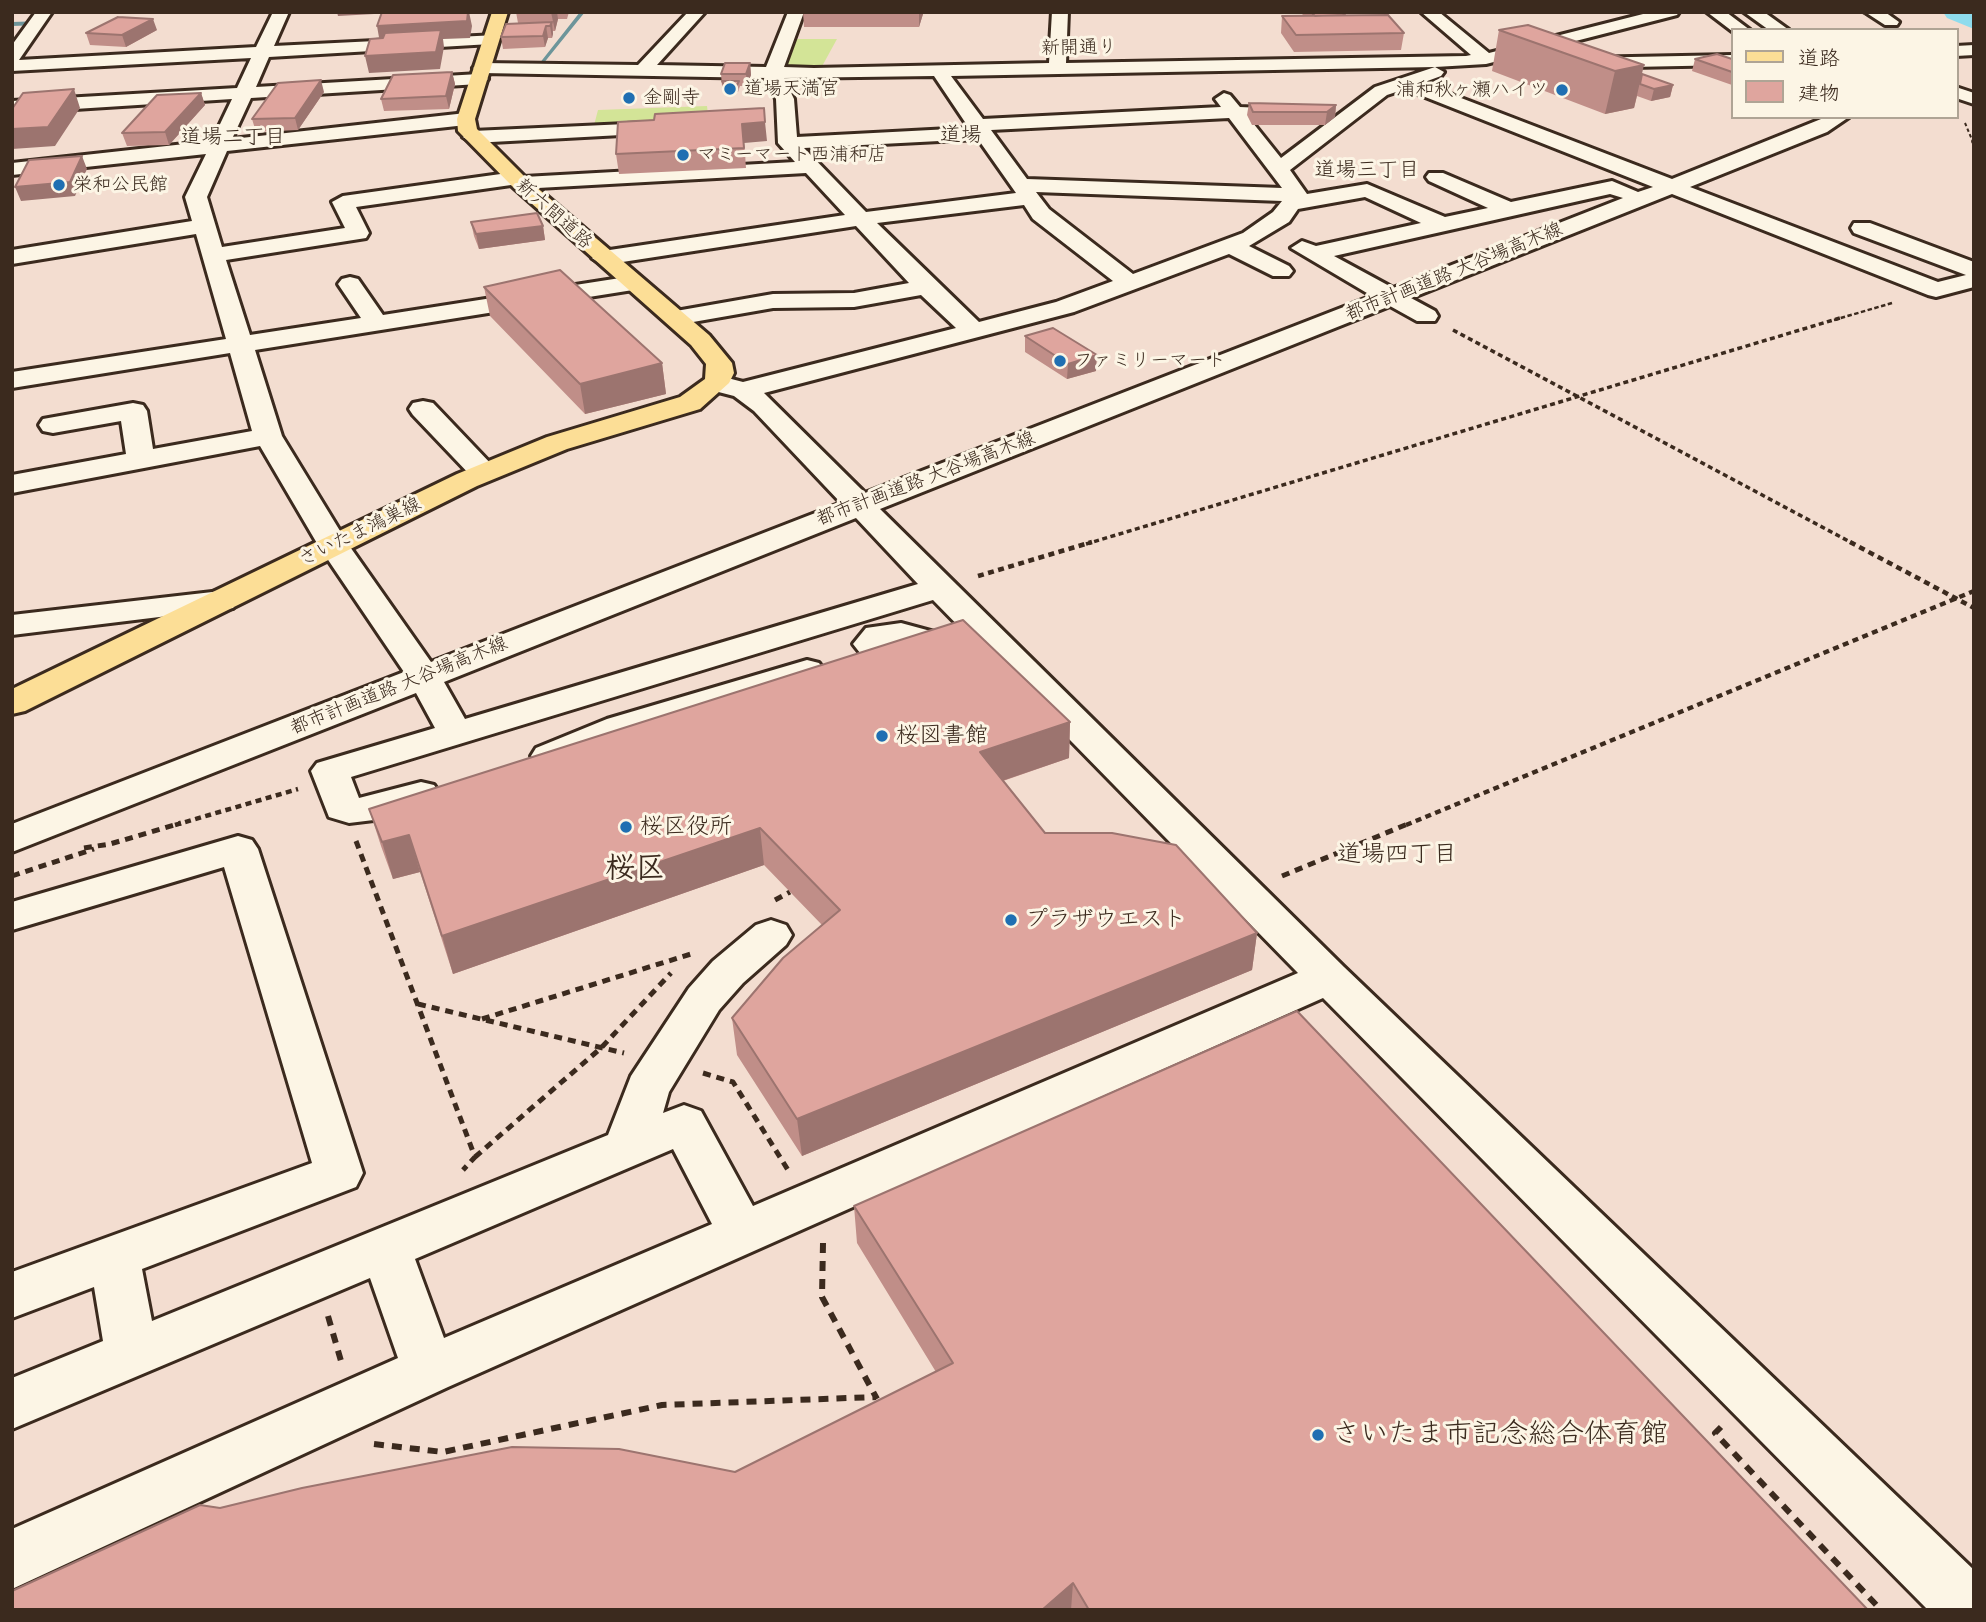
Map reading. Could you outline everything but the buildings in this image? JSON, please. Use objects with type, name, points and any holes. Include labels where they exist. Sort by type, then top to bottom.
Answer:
[{"type":"main road","points":[[470,128],[481,73],[500,12]]},
{"type":"main road","name":"新六間道路","points":[[470,128],[517,180],[603,258],[700,340],[719,363],[729,387]]},
{"type":"main road","name":"さいたま鴻巣線","points":[[12,703],[483,472],[557,443],[690,403],[729,387]]},
{"type":"street","points":[[12,58],[44,12]]},
{"type":"street","points":[[281,12],[260,52],[250,86],[196,197],[268,436],[333,545],[424,677],[455,732]]},
{"type":"street","points":[[643,70],[697,12]]},
{"type":"street","points":[[796,12],[773,72],[785,99],[789,143],[926,288],[973,330]]},
{"type":"street","points":[[1057,69],[1060,12]]},
{"type":"street","points":[[1429,12],[1476,60]]},
{"type":"street","name":"新開通り","points":[[250,86],[481,73],[643,70],[939,71],[1476,60],[1671,12]]},
{"type":"street","points":[[1715,12],[1739,28]]},
{"type":"street","points":[[1752,12],[1778,28]]},
{"type":"street","points":[[1873,12],[1891,22]]},
{"type":"street","points":[[12,66],[491,39]]},
{"type":"street","points":[[1130,46],[1133,68]]},
{"type":"street","points":[[1203,46],[1208,66],[1232,112],[1279,169],[1295,199]]},
{"type":"street","points":[[12,107],[250,86],[329,76],[335,48]]},
{"type":"street","points":[[1279,169],[1381,91],[1476,60],[1494,64],[1730,60]]},
{"type":"street","points":[[939,71],[1041,214],[1132,284]]},
{"type":"street","points":[[12,81],[49,79],[39,93],[250,86]]},
{"type":"street","points":[[1407,83],[1655,192],[1936,290],[1974,280]]},
{"type":"street","points":[[789,143],[1232,112],[1347,116]]},
{"type":"street","name":"都市計画道路 大谷場高木線","points":[[12,838],[1392,297],[1820,128],[1836,119]]},
{"type":"street","points":[[760,123],[788,122]]},
{"type":"street","points":[[12,169],[220,147],[470,128],[692,127]]},
{"type":"street","points":[[214,255],[358,233],[343,202],[517,180],[810,167]]},
{"type":"street","points":[[1436,177],[1509,209]]},
{"type":"street","points":[[1514,185],[1549,200]]},
{"type":"street","points":[[1313,254],[1612,187],[1655,192]]},
{"type":"street","points":[[603,258],[1025,191],[1295,199],[1367,190],[1442,225]]},
{"type":"street","points":[[729,387],[1065,307],[1230,246],[1266,229],[1295,199]]},
{"type":"street","points":[[12,257],[204,226]]},
{"type":"street","points":[[1862,228],[1974,271]]},
{"type":"street","points":[[1266,229],[1426,316]]},
{"type":"street","points":[[1230,246],[1281,271]]},
{"type":"street","points":[[12,380],[633,283]]},
{"type":"street","points":[[350,284],[377,323]]},
{"type":"street","points":[[676,318],[773,301],[854,300],[926,288]]},
{"type":"street","points":[[729,387],[764,405],[939,588],[1329,978],[1971,1610]]},
{"type":"street","points":[[424,409],[483,472]]},
{"type":"street","points":[[53,425],[133,411],[141,461]]},
{"type":"street","points":[[12,484],[268,436]]},
{"type":"street","points":[[449,786],[357,811],[343,808],[333,774],[455,732],[939,588]]},
{"type":"street","points":[[12,625],[222,601]]},
{"type":"street","points":[[516,766],[556,754],[620,727],[850,657],[870,647],[872,639],[890,633],[909,634],[937,643],[981,630]]},
{"type":"street","points":[[12,916],[238,849],[339,1173],[12,1295]]},
{"type":"street","points":[[628,1147],[647,1089],[704,999],[769,920]]},
{"type":"street","points":[[12,1559],[429,1370],[1329,978]]},
{"type":"street","points":[[12,1404],[684,1124],[742,1233]]},
{"type":"street","points":[[385,1248],[429,1370]]},
{"type":"street","points":[[114,1257],[132,1354]]},
{"type":"path","points":[[939,588],[1936,290]]},
{"type":"path","points":[[1426,316],[1974,608]]},
{"type":"path","points":[[1244,892],[1974,591]]},
{"type":"path","points":[[12,876],[333,774]]},
{"type":"path","points":[[57,852],[108,845]]},
{"type":"path","points":[[769,920],[790,892]]},
{"type":"path","points":[[475,1157],[601,1048],[673,972],[699,951],[482,1019]]},
{"type":"path","points":[[418,1004],[628,1054]]},
{"type":"path","points":[[690,1069],[733,1082],[794,1180]]},
{"type":"path","points":[[823,1240],[822,1297],[882,1408]]},
{"type":"path","points":[[326,1307],[342,1366]]},
{"type":"path","points":[[361,1442],[443,1452],[662,1405],[876,1397]]},
{"type":"path","points":[[1730,1417],[1715,1433],[1881,1610]]},
{"type":"green space","points":[[792,39],[837,39],[820,70],[779,66]]},
{"type":"green space","points":[[707,106],[709,123],[593,129],[598,110]]},
{"type":"waterway","points":[[541,63],[583,12]]},
{"type":"waterway","points":[[1957,12],[1974,20]]},
{"type":"waterway","points":[[12,24],[43,23]]},
{"type":"waterway","points":[[12,72],[42,25]]},
{"type":"place","name":"道場天満宮","points":[[730,89]]},
{"type":"place","name":"浦和秋ヶ瀬ハイツ","points":[[1562,90]]},
{"type":"place","name":"金剛寺","points":[[629,98]]},
{"type":"place","name":"マミーマート西浦和店","points":[[683,155]]},
{"type":"place","name":"栄和公民館","points":[[59,185]]},
{"type":"place","name":"ファミリーマート","points":[[1060,361]]},
{"type":"place","name":"桜図書館","points":[[882,736]]},
{"type":"place","name":"桜区役所","points":[[626,827]]},
{"type":"place","name":"プラザウエスト","points":[[1011,920]]},
{"type":"place","name":"さいたま市記念総合体育館","points":[[1318,1435]]},
{"type":"district","name":"道場","points":[[961,135]]},
{"type":"district","name":"道場二丁目","points":[[233,137]]},
{"type":"district","name":"道場三丁目","points":[[1367,170]]},
{"type":"district","name":"道場四丁目","points":[[1397,855]]},
{"type":"district","name":"桜区","points":[[635,869]]}]
